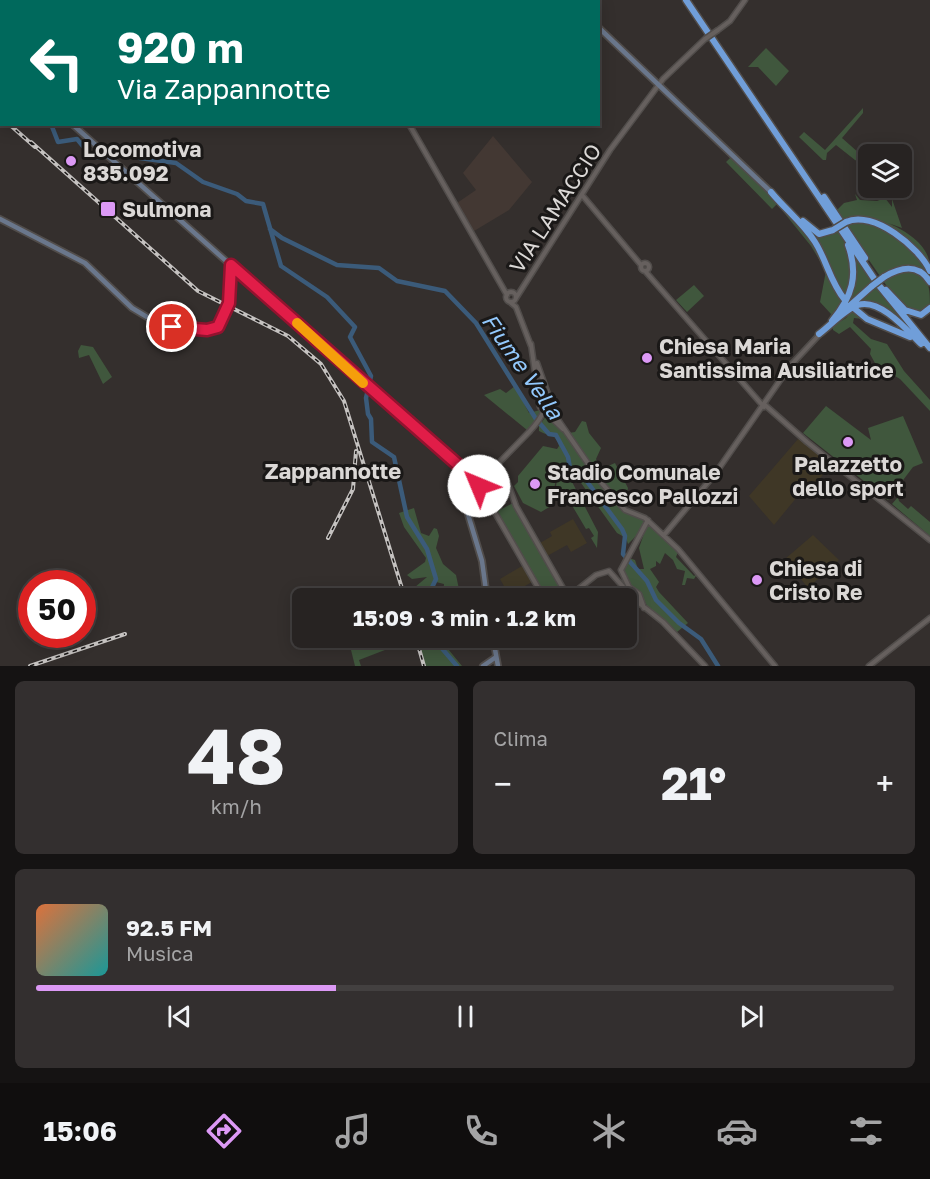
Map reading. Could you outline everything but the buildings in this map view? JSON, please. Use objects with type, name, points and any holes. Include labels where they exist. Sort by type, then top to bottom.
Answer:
[{"type":"highway","points":[[686,0],[884,292],[929,347]]},
{"type":"highway","points":[[691,0],[886,290],[929,347]]},
{"type":"highway","points":[[771,192],[815,232],[823,234],[846,222],[862,219],[902,238],[919,253],[930,271]]},
{"type":"highway","points":[[771,192],[809,234],[819,249],[832,282],[845,300]]},
{"type":"highway","points":[[819,334],[845,303],[853,283],[849,247],[836,223]]},
{"type":"highway","points":[[819,334],[872,286],[896,270],[911,268],[924,274],[930,282]]},
{"type":"highway","points":[[886,290],[910,313],[921,315],[930,308]]},
{"type":"highway","points":[[819,334],[851,309],[866,304],[881,310],[929,347]]},
{"type":"highway","points":[[855,309],[867,319],[902,332],[929,347]]},
{"type":"main road","points":[[600,29],[771,192]]},
{"type":"main road","points":[[74,126],[366,385],[482,484],[486,496],[467,511],[482,561],[486,588]]},
{"type":"main road","points":[[0,219],[85,263],[132,308],[163,324],[214,330],[218,327],[229,303],[231,265]]},
{"type":"main road","points":[[495,648],[498,666]]},
{"type":"main road","points":[[483,666],[496,657]]},
{"type":"street","name":"VIA LAMACCIO","points":[[516,299],[604,157],[659,84],[705,39],[729,21],[746,0]]},
{"type":"street","points":[[652,78],[663,79],[665,90]]},
{"type":"street","points":[[410,126],[505,289],[516,299],[516,307],[554,414],[620,506],[648,520],[664,535],[775,666]]},
{"type":"street","points":[[582,195],[765,406],[930,540]]},
{"type":"street","name":"VIA LAMACCIO","points":[[511,294],[520,291]]},
{"type":"street","points":[[510,302],[511,294]]},
{"type":"street","points":[[510,302],[516,299]]},
{"type":"street","points":[[510,302],[516,307]]},
{"type":"street","points":[[664,535],[715,474],[765,406],[790,366],[819,334]]},
{"type":"street","points":[[531,345],[540,406],[567,433]]},
{"type":"street","points":[[537,363],[547,398],[546,411],[529,432],[485,475],[482,484],[506,480],[514,494],[515,503],[562,588]]},
{"type":"street","points":[[486,496],[538,588]]},
{"type":"street","points":[[645,608],[640,597],[629,587],[621,570],[648,520]]},
{"type":"street","points":[[580,588],[596,575],[608,571],[624,588]]},
{"type":"street","points":[[640,597],[638,603],[663,622],[705,666]]},
{"type":"street","points":[[869,666],[930,618]]},
{"type":"shaded area","points":[[493,136],[532,182],[509,210],[474,231],[457,203],[476,190],[463,173]]},
{"type":"shaded area","points":[[798,439],[832,463],[807,495],[802,491],[774,525],[749,496]]},
{"type":"shaded area","points":[[573,519],[587,543],[571,552],[567,545],[547,556],[540,543],[552,536],[550,532]]},
{"type":"shaded area","points":[[813,535],[839,560],[808,588],[785,559]]},
{"type":"shaded area","points":[[522,566],[532,582],[521,588],[505,588],[500,579]]},
{"type":"green space","points":[[766,48],[789,71],[776,86],[758,67],[748,67]]},
{"type":"green space","points":[[863,108],[863,113],[842,138],[858,152],[858,161],[836,145],[827,153],[826,160],[823,160],[799,137],[804,132],[825,150]]},
{"type":"green space","points":[[732,156],[809,235],[845,301],[828,321],[831,314],[820,302],[826,271],[811,246],[777,204],[772,209],[726,162]]},
{"type":"green space","points":[[855,194],[860,200],[877,201],[885,198],[892,207],[892,199],[902,228],[888,223],[916,240],[926,252],[930,268],[915,248],[879,223],[854,218],[843,222],[836,211],[844,203],[857,200]]},
{"type":"green space","points":[[784,204],[814,233],[838,229],[851,265],[846,300],[823,253]]},
{"type":"green space","points":[[853,220],[876,224],[888,230],[901,238],[921,258],[928,269],[930,279],[920,270],[908,267],[896,269],[884,276],[886,278],[907,269],[924,277],[930,292],[930,305],[925,311],[911,312],[886,285],[845,225]]},
{"type":"green space","points":[[850,248],[911,329],[870,304],[843,309],[851,294]]},
{"type":"green space","points":[[694,285],[704,296],[687,312],[676,300]]},
{"type":"green space","points":[[853,309],[863,319],[854,318],[853,323],[871,339],[887,344],[904,371],[930,400],[930,411],[900,379],[876,365],[870,354],[871,349],[850,327],[839,334],[833,330],[833,326],[846,318]]},
{"type":"green space","points":[[81,345],[93,347],[112,377],[103,384],[89,355],[79,358],[78,351]]},
{"type":"green space","points":[[515,386],[529,413],[540,410],[542,413],[527,430],[484,395],[500,389],[506,393]]},
{"type":"green space","points":[[826,406],[871,440],[868,428],[903,416],[923,463],[913,467],[888,500],[803,433]]},
{"type":"green space","points":[[546,416],[567,435],[620,508],[644,520],[641,531],[628,544],[626,538],[617,533],[576,476],[570,478],[598,532],[597,548],[591,538],[594,536],[589,528],[586,529],[564,492],[556,487],[558,468],[551,506],[541,512],[523,503],[514,486],[518,482],[518,476],[543,446],[557,449],[559,446],[554,437],[539,431],[539,426]]},
{"type":"green space","points":[[582,421],[586,422],[589,433],[601,448],[596,459],[601,469],[615,463],[628,488],[624,506],[599,478],[568,433],[575,432]]},
{"type":"green space","points":[[491,488],[490,492],[498,499],[495,505],[498,511],[513,503],[561,588],[539,588],[486,493]]},
{"type":"green space","points":[[898,497],[908,509],[911,506],[930,522],[930,536],[892,504]]},
{"type":"green space","points":[[414,508],[421,533],[429,536],[434,528],[437,529],[439,536],[436,548],[443,564],[456,575],[459,588],[444,588],[444,584],[436,582],[432,588],[414,588],[427,577],[412,579],[407,575],[425,562],[426,558],[404,527],[399,513]]},
{"type":"green space","points":[[648,522],[678,552],[676,557],[694,576],[697,574],[694,579],[687,578],[685,585],[682,585],[685,571],[677,569],[673,560],[665,553],[660,564],[656,561],[656,566],[650,569],[659,582],[656,587],[659,592],[688,623],[677,632],[649,610],[637,588],[629,584],[623,571],[629,558],[635,560],[638,569],[644,569],[639,548]]},
{"type":"green space","points":[[350,648],[390,648],[359,660],[361,666],[355,666]]},
{"type":"green space","points":[[420,648],[447,648],[462,666],[425,666]]},
{"type":"waterway","points":[[52,126],[58,142],[77,139],[92,157],[100,157],[126,145],[140,158],[176,163],[203,182],[237,194],[246,201],[263,204],[281,266],[327,297],[355,327],[350,337],[371,376],[366,398],[371,419],[372,442],[394,457],[407,517],[427,549],[436,579],[432,588]]},
{"type":"waterway","name":"Fiume Vella","points":[[270,229],[282,238],[337,265],[379,268],[397,281],[445,291],[476,323],[536,419],[549,434],[556,435],[568,457],[570,468],[580,472],[622,529],[625,536],[623,554],[647,581],[656,600],[679,623],[701,639],[718,666]]},
{"type":"waterway","points":[[442,648],[457,666]]},
{"type":"railway","points":[[11,126],[35,147]]},
{"type":"railway","points":[[31,142],[198,291],[288,336],[321,364],[344,401],[402,588]]},
{"type":"railway","points":[[328,538],[353,489],[356,451]]},
{"type":"railway","points":[[30,666],[125,634]]},
{"type":"railway","points":[[419,648],[424,666]]},
{"type":"slow traffic","points":[[297,323],[363,383]]},
{"type":"place","name":"Locomotiva 835.092","points":[[71,161]]},
{"type":"place","name":"Sulmona","points":[[108,209]]},
{"type":"place","name":"Chiesa Maria Santissima Ausiliatrice","points":[[647,358]]},
{"type":"place","name":"Palazzetto dello sport","points":[[848,442]]},
{"type":"place","name":"Stadio Comunale Francesco Pallozzi","points":[[535,484]]},
{"type":"place","name":"Chiesa di Cristo Re","points":[[757,580]]},
{"type":"district","name":"Zappannotte","points":[[333,470]]},
{"type":"route","points":[[172,327],[214,330],[218,327],[229,303],[231,265],[473,478],[480,481],[479,486]]}]
